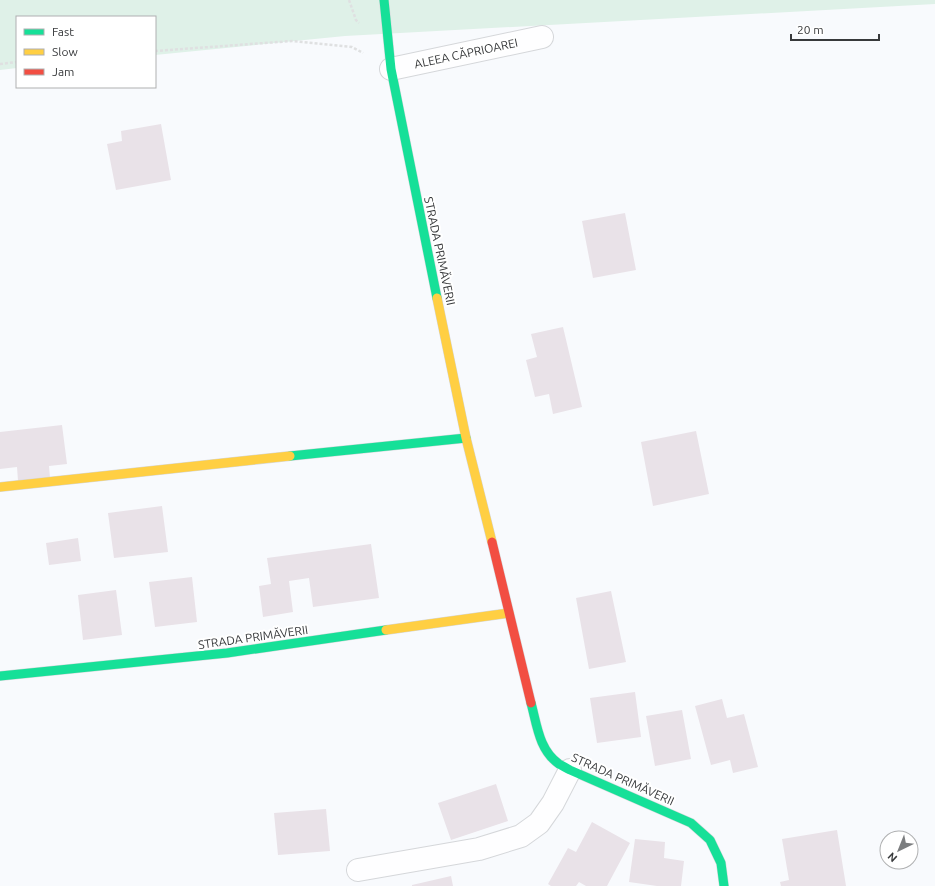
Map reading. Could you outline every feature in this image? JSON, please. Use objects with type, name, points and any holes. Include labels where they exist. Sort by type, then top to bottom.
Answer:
[{"type":"street","name":"STRADA PRIMĂVERII","points":[[384,0],[391,69],[466,438],[540,738],[545,749],[551,756],[558,763],[570,770],[692,823],[710,840],[721,863],[724,886]]},
{"type":"street","name":"ALEEA CĂPRIOAREI","points":[[391,69],[542,37]]},
{"type":"street","points":[[0,486],[466,438]]},
{"type":"street","name":"STRADA PRIMĂVERII","points":[[0,676],[227,653],[509,613]]},
{"type":"street","points":[[358,870],[479,848],[520,836],[538,823],[553,804],[570,770]]},
{"type":"path","points":[[156,52],[292,41],[352,47],[391,69]]},
{"type":"path","points":[[0,64],[16,62]]},
{"type":"shaded area","points":[[0,0],[935,0],[935,4],[345,36],[156,55],[156,16],[16,16],[16,68],[0,70]]},
{"type":"building","points":[[161,124],[171,180],[116,190],[107,144],[122,141],[121,131]]},
{"type":"building","points":[[625,213],[636,270],[593,278],[582,221]]},
{"type":"building","points":[[563,327],[582,407],[553,414],[549,394],[535,397],[526,360],[537,357],[531,334]]},
{"type":"building","points":[[62,425],[67,464],[49,466],[50,478],[18,481],[17,467],[0,469],[0,432]]},
{"type":"building","points":[[696,431],[709,494],[653,506],[641,442]]},
{"type":"building","points":[[162,506],[168,552],[114,558],[108,513]]},
{"type":"building","points":[[78,538],[81,561],[49,565],[46,543]]},
{"type":"building","points":[[371,544],[379,598],[313,607],[309,578],[289,581],[293,612],[263,617],[259,586],[271,584],[267,558]]},
{"type":"building","points":[[192,577],[197,622],[155,627],[149,582]]},
{"type":"building","points":[[116,590],[122,635],[83,640],[78,595]]},
{"type":"building","points":[[611,591],[626,662],[589,669],[576,598]]},
{"type":"building","points":[[635,692],[641,737],[597,743],[590,698]]},
{"type":"building","points":[[722,699],[727,718],[744,714],[758,767],[733,773],[730,760],[711,765],[695,706]]},
{"type":"building","points":[[682,710],[691,759],[655,766],[646,716]]},
{"type":"building","points":[[496,784],[508,821],[451,840],[438,803]]},
{"type":"building","points":[[326,809],[330,851],[278,855],[274,813]]},
{"type":"building","points":[[592,822],[630,843],[607,886],[586,886],[579,882],[576,886],[551,886],[548,884],[568,848],[576,852]]},
{"type":"building","points":[[837,830],[846,886],[781,886],[780,882],[789,880],[782,839]]},
{"type":"building","points":[[635,839],[665,842],[664,858],[684,861],[681,886],[657,886],[629,882]]},
{"type":"building","points":[[451,876],[453,886],[412,886],[412,885]]},
{"type":"traffic: fast","points":[[384,0],[391,69],[437,298]]},
{"type":"traffic: fast","points":[[290,456],[466,438]]},
{"type":"traffic: fast","points":[[0,676],[227,653],[386,630]]},
{"type":"traffic: fast","points":[[531,703],[537,728],[543,744],[552,758],[570,770],[691,823],[710,840],[721,863],[724,886]]},
{"type":"traffic: slow","points":[[437,298],[466,438],[492,542]]},
{"type":"traffic: slow","points":[[0,487],[290,456]]},
{"type":"traffic: slow","points":[[386,630],[509,613]]},
{"type":"traffic: jam","points":[[492,542],[531,703]]}]
